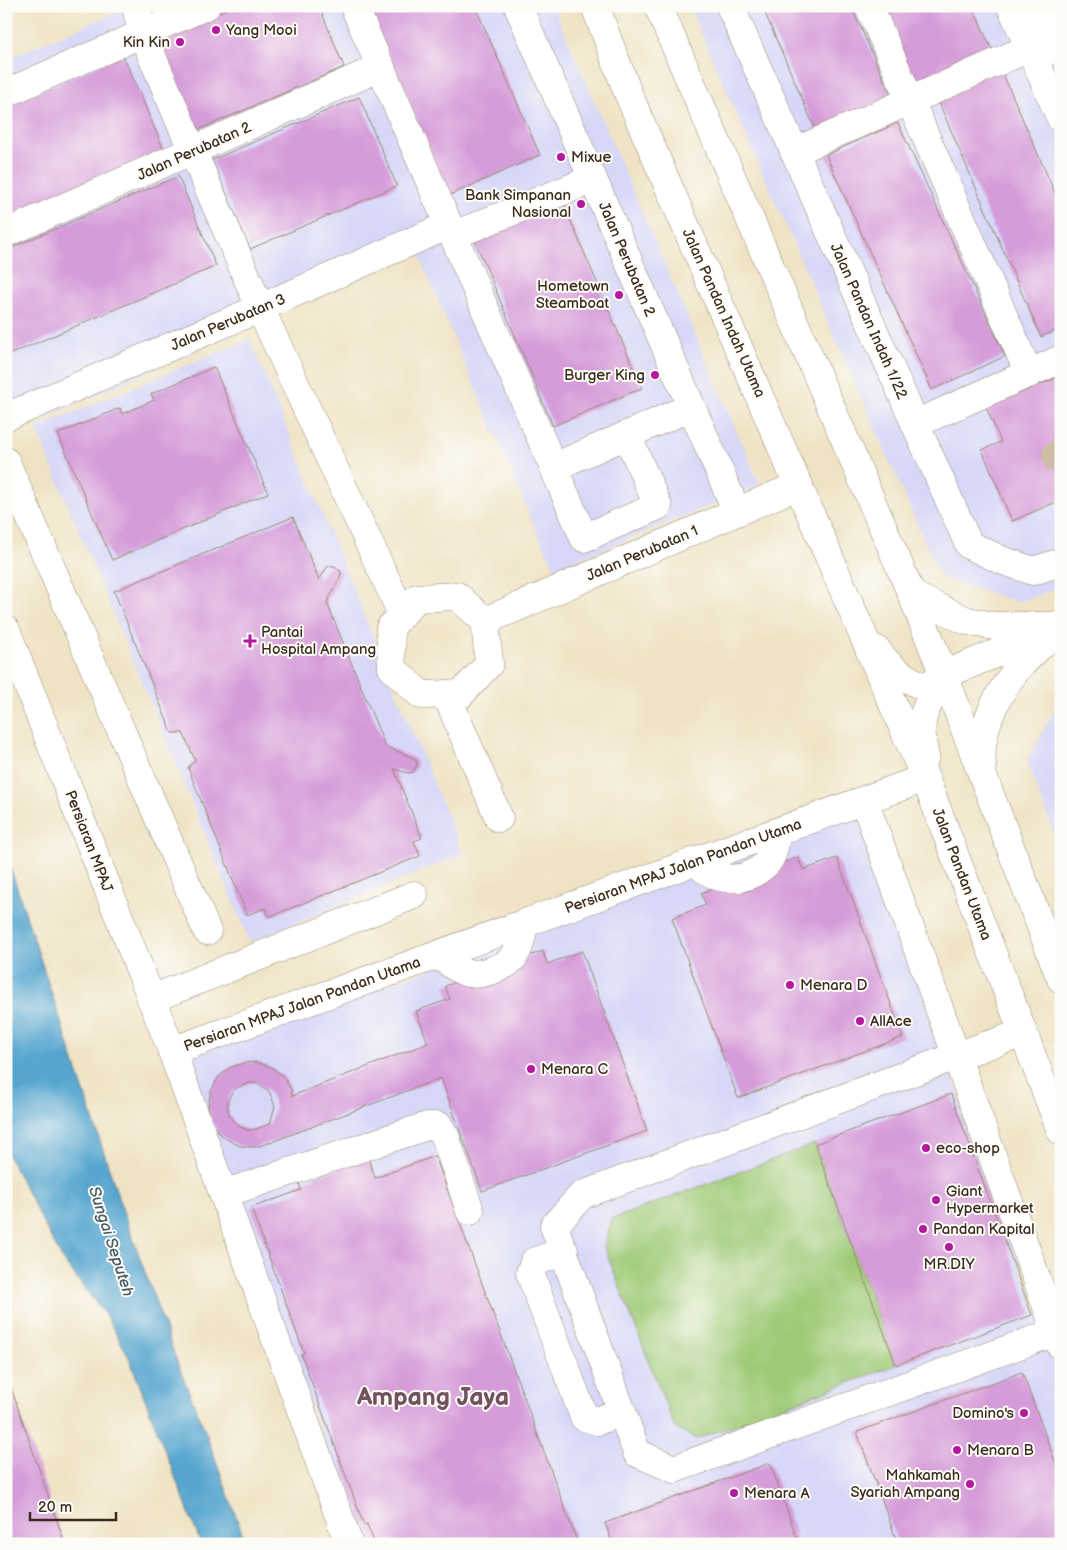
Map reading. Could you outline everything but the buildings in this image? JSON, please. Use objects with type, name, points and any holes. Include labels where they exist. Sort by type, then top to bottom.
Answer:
[{"type":"street","points":[[136,6],[142,34],[260,308],[402,614]]},
{"type":"street","points":[[6,93],[206,6]]},
{"type":"street","points":[[354,6],[584,538],[658,506],[627,435]]},
{"type":"street","name":"Jalan Perubatan 2","points":[[518,6],[737,512]]},
{"type":"street","name":"Jalan Pandan Indah Utama","points":[[595,6],[628,93],[857,619]]},
{"type":"street","points":[[658,6],[912,595],[1061,979]]},
{"type":"street","name":"Jalan Pandan Indah 1/22","points":[[730,6],[969,545],[1001,560],[1033,571],[1061,562]]},
{"type":"street","points":[[869,6],[1028,374]]},
{"type":"street","points":[[1011,6],[1051,43]]},
{"type":"street","points":[[1040,6],[1051,43],[1061,119]]},
{"type":"street","points":[[794,152],[910,100],[1051,43]]},
{"type":"street","name":"Jalan Perubatan 2","points":[[6,233],[381,67]]},
{"type":"street","name":"Jalan Perubatan 3","points":[[6,417],[260,308],[451,230],[592,179]]},
{"type":"street","points":[[915,424],[1061,359]]},
{"type":"street","points":[[554,466],[691,407]]},
{"type":"street","points":[[6,462],[207,931]]},
{"type":"street","name":"Jalan Perubatan 1","points":[[485,621],[799,485]]},
{"type":"street","points":[[912,595],[966,621],[994,626],[1061,626]]},
{"type":"street","points":[[457,596],[485,621],[489,664],[461,694],[421,695],[392,668],[390,628],[402,614],[417,598],[457,596]]},
{"type":"street","points":[[857,619],[882,658],[900,675],[925,686],[944,675],[1061,626]]},
{"type":"street","name":"Jalan Pandan Utama","points":[[857,619],[930,790],[1061,1131]]},
{"type":"street","points":[[986,786],[982,763],[982,739],[992,709],[1012,675],[1061,626]]},
{"type":"street","name":"Persiaran MPAJ","points":[[6,630],[172,1051]]},
{"type":"street","points":[[930,790],[920,736],[920,723],[924,709],[944,675]]},
{"type":"street","points":[[446,694],[499,818]]},
{"type":"street","name":"Persiaran MPAJ Jalan Pandan Utama","points":[[349,1544],[172,1051],[864,800],[930,790]]},
{"type":"street","points":[[864,800],[956,1056],[1059,1336],[674,1469],[637,1453],[554,1226],[582,1195],[956,1056],[1023,1033]]},
{"type":"street","points":[[151,999],[414,895]]},
{"type":"street","points":[[223,1194],[427,1126],[439,1126],[445,1136],[470,1211]]},
{"type":"street","points":[[564,1251],[534,1262],[530,1273],[584,1417],[597,1421],[622,1412]]},
{"type":"shaded area","points":[[132,6],[553,6],[760,485],[555,569],[536,530],[418,253],[6,435],[6,59]]},
{"type":"shaded area","points":[[689,6],[1061,6],[1061,587],[1019,602],[941,578]]},
{"type":"shaded area","name":"Pantai Hospital Ampang","points":[[250,339],[463,854],[250,942],[36,428]]},
{"type":"shaded area","points":[[1061,702],[1061,852],[1027,761],[1058,703]]},
{"type":"shaded area","points":[[858,814],[1061,1379],[1061,1544],[361,1544],[186,1058]]},
{"type":"green space","points":[[815,1144],[896,1365],[697,1439],[675,1428],[604,1247],[612,1219]]},
{"type":"water","name":"Sungai Seputeh","points":[[6,854],[122,1208],[179,1367],[206,1433],[246,1544],[201,1544],[128,1355],[106,1316],[62,1259],[6,1151]]},
{"type":"tunnel","points":[[1061,453],[1056,455],[1061,466]]},
{"type":"place","name":"Yang Mooi","points":[[216,30]]},
{"type":"place","name":"Kin Kin","points":[[180,42]]},
{"type":"place","name":"Mixue","points":[[561,157]]},
{"type":"place","name":"Bank Simpanan Nasional","points":[[581,204]]},
{"type":"place","name":"Hometown Steamboat","points":[[619,295]]},
{"type":"place","name":"Burger King","points":[[655,375]]},
{"type":"place","name":"Pantai Hospital Ampang","points":[[250,641]]},
{"type":"place","name":"Menara D","points":[[790,985]]},
{"type":"place","name":"AllAce","points":[[860,1021]]},
{"type":"place","name":"Menara C","points":[[531,1069]]},
{"type":"place","name":"eco-shop","points":[[926,1148]]},
{"type":"place","name":"Giant Hypermarket","points":[[936,1200]]},
{"type":"place","name":"Pandan Kapital","points":[[923,1229]]},
{"type":"place","name":"MR.DIY","points":[[949,1247]]},
{"type":"place","name":"Domino's","points":[[1024,1413]]},
{"type":"place","name":"Menara B","points":[[957,1450]]},
{"type":"place","name":"Mahkamah Syariah Ampang","points":[[970,1484]]},
{"type":"place","name":"Menara A","points":[[734,1493]]},
{"type":"district","name":"Ampang Jaya","points":[[433,1396]]}]
